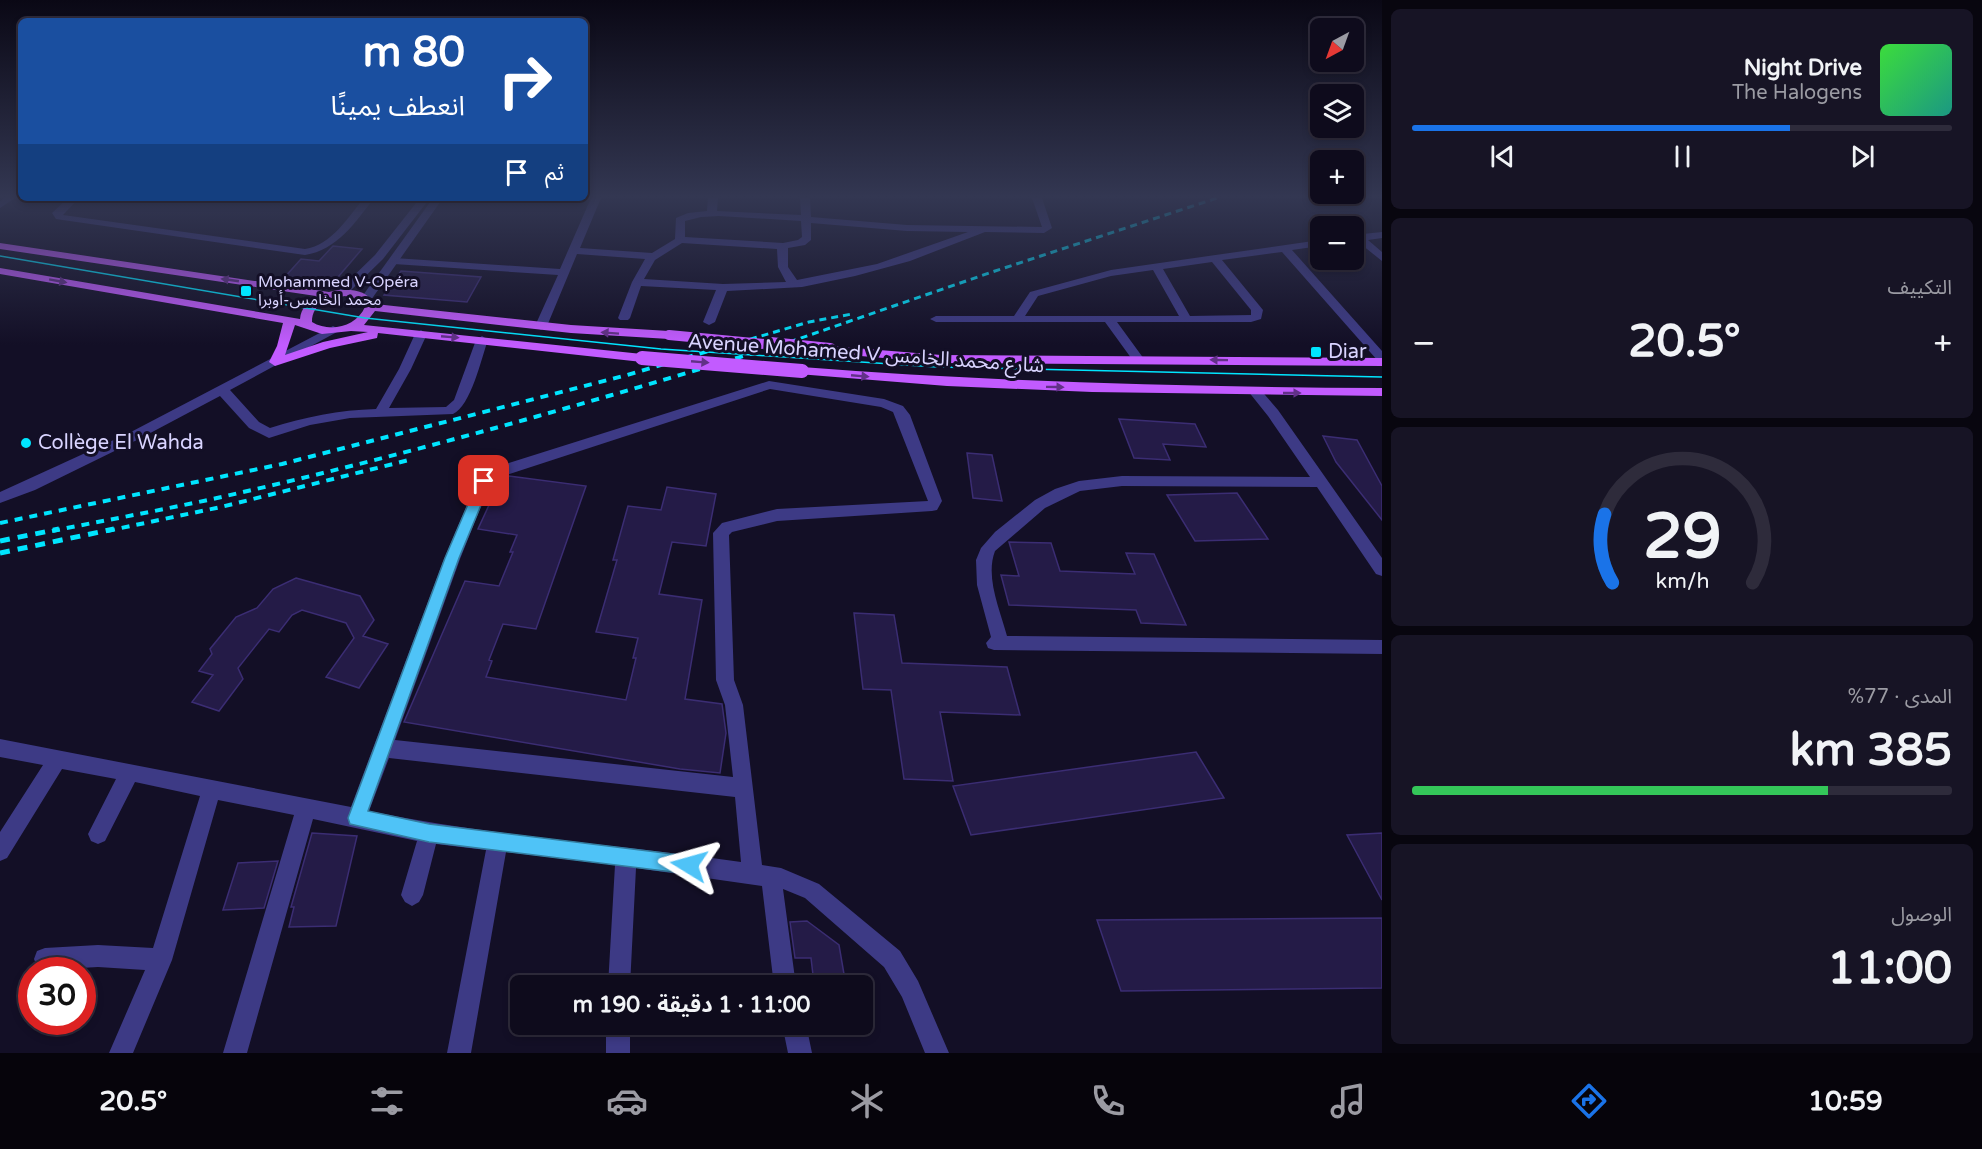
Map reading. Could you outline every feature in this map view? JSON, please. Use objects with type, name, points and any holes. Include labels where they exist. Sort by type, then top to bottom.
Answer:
[{"type":"main road","points":[[8,247],[330,295]]},
{"type":"main road","points":[[0,271],[290,320],[308,325]]},
{"type":"main road","points":[[308,325],[304,316],[313,303],[330,295],[342,293]]},
{"type":"main road","name":"Avenue Mohamed V شارع محمد الخامس","points":[[342,293],[352,293],[369,302],[541,326],[941,359],[1382,360]]},
{"type":"main road","points":[[350,327],[365,318],[369,302]]},
{"type":"main road","points":[[275,362],[283,346],[290,320]]},
{"type":"main road","name":"Avenue Mohamed V شارع محمد الخامس","points":[[308,325],[333,330],[350,327],[642,358],[928,382],[1382,393]]},
{"type":"main road","points":[[275,362],[327,345],[392,332]]},
{"type":"street","points":[[274,247],[309,252],[320,247]]},
{"type":"street","points":[[342,293],[388,247]]},
{"type":"street","points":[[369,302],[404,247]]},
{"type":"street","points":[[541,326],[574,247]]},
{"type":"street","points":[[624,318],[637,282],[653,256],[668,247]]},
{"type":"street","points":[[783,247],[782,267],[794,284]]},
{"type":"street","points":[[637,282],[723,288],[794,284],[875,268],[940,247]]},
{"type":"street","points":[[1018,318],[1030,297],[1042,290],[1111,273],[1290,247]]},
{"type":"street","points":[[1368,247],[1382,258]]},
{"type":"street","points":[[1284,248],[1382,360]]},
{"type":"street","points":[[572,251],[653,256]]},
{"type":"street","points":[[936,319],[1251,319],[1258,315],[1257,310],[1214,258]]},
{"type":"street","points":[[394,261],[563,272]]},
{"type":"street","points":[[1156,266],[1186,318]]},
{"type":"street","points":[[709,322],[723,288]]},
{"type":"street","points":[[1109,320],[1138,359]]},
{"type":"street","points":[[305,344],[308,325]]},
{"type":"street","points":[[0,498],[124,441],[333,330]]},
{"type":"street","points":[[381,411],[405,369],[421,334]]},
{"type":"street","points":[[222,390],[254,425],[266,433],[278,432],[335,416],[381,411],[453,409],[460,401],[474,368],[482,340]]},
{"type":"street","points":[[357,818],[452,558],[484,481],[492,474],[769,385],[884,403],[898,409],[903,415],[935,504],[777,515],[727,527],[721,532],[725,680],[734,705],[743,788],[783,975]]},
{"type":"street","points":[[1254,391],[1273,413],[1382,570]]},
{"type":"street","points":[[1319,482],[1122,481],[1079,486],[1060,493],[1040,504],[1000,536],[989,548],[984,560],[985,585],[998,643],[1382,647]]},
{"type":"street","points":[[0,748],[212,788],[429,833],[626,856],[762,875],[812,891],[892,958],[910,988],[937,1053]]},
{"type":"street","points":[[383,748],[743,788]]},
{"type":"street","points":[[0,850],[57,760]]},
{"type":"street","points":[[98,834],[130,772]]},
{"type":"street","points":[[121,1053],[161,960],[212,788]]},
{"type":"street","points":[[235,1053],[306,808]]},
{"type":"street","points":[[412,895],[429,833]]},
{"type":"street","points":[[459,1053],[498,841]]},
{"type":"street","points":[[620,975],[626,856]]},
{"type":"street","points":[[80,957],[161,960]]},
{"type":"street","points":[[618,1035],[618,1053]]},
{"type":"street","points":[[796,1035],[800,1053]]},
{"type":"building","points":[[332,247],[362,249],[338,277],[323,282],[284,278],[301,259],[319,261]]},
{"type":"building","points":[[401,271],[481,277],[467,302],[384,295]]},
{"type":"building","points":[[1119,419],[1195,424],[1206,447],[1163,444],[1170,460],[1134,458]]},
{"type":"building","points":[[1323,436],[1357,440],[1382,486],[1382,520],[1336,462]]},
{"type":"building","points":[[967,453],[992,455],[1002,501],[973,498]]},
{"type":"building","points":[[509,476],[586,486],[536,629],[503,624],[489,660],[492,661],[486,677],[626,700],[636,658],[633,658],[638,638],[596,632],[617,560],[613,560],[628,506],[661,510],[667,487],[716,494],[706,546],[672,542],[659,594],[702,600],[685,699],[722,704],[726,733],[720,773],[680,769],[404,722],[465,581],[499,586],[513,552],[510,552],[517,535],[478,529],[501,479]]},
{"type":"building","points":[[1237,493],[1268,539],[1195,541],[1167,495]]},
{"type":"building","points":[[1009,542],[1051,543],[1060,571],[1135,574],[1126,553],[1154,554],[1186,625],[1141,623],[1136,610],[1009,605],[1001,575],[1019,576]]},
{"type":"building","points":[[296,578],[360,596],[374,620],[363,636],[388,644],[359,688],[326,677],[354,638],[346,623],[302,610],[292,615],[279,632],[269,629],[238,668],[243,679],[219,711],[192,702],[213,675],[199,671],[212,654],[210,649],[236,617],[257,608],[273,589]]},
{"type":"building","points":[[854,613],[894,615],[902,663],[1007,667],[1020,715],[940,712],[953,781],[904,779],[891,690],[863,689]]},
{"type":"building","points":[[1196,752],[1224,798],[971,835],[953,786]]},
{"type":"building","points":[[312,833],[357,836],[336,926],[289,927],[294,907],[291,907]]},
{"type":"building","points":[[1382,833],[1382,900],[1347,835]]},
{"type":"building","points":[[278,861],[264,908],[223,910],[238,863]]},
{"type":"building","points":[[1382,918],[1382,988],[1121,991],[1097,920]]},
{"type":"building","points":[[807,921],[839,945],[844,974],[813,975],[811,958],[795,958],[790,922]]},
{"type":"tram line","points":[[0,256],[365,318],[661,349],[937,367],[1382,377]]},
{"type":"railway","points":[[778,346],[1068,247]]},
{"type":"railway","points":[[727,346],[809,322],[852,314]]},
{"type":"railway","points":[[0,523],[282,464],[627,375],[732,344]]},
{"type":"railway","points":[[52,531],[217,498],[360,464],[643,386],[783,344]]},
{"type":"railway","points":[[107,531],[221,507],[409,460]]},
{"type":"railway","points":[[0,541],[59,529]]},
{"type":"railway","points":[[0,553],[114,529]]},
{"type":"place","name":"Mohammed V-Opéra محمد الخامس-أوبرا","points":[[246,291]]},
{"type":"place","name":"Diar","points":[[1316,352]]},
{"type":"place","name":"Collège El Wahda","points":[[26,443]]},
{"type":"route","points":[[484,481],[452,558],[357,818],[429,833],[689,865]]}]
